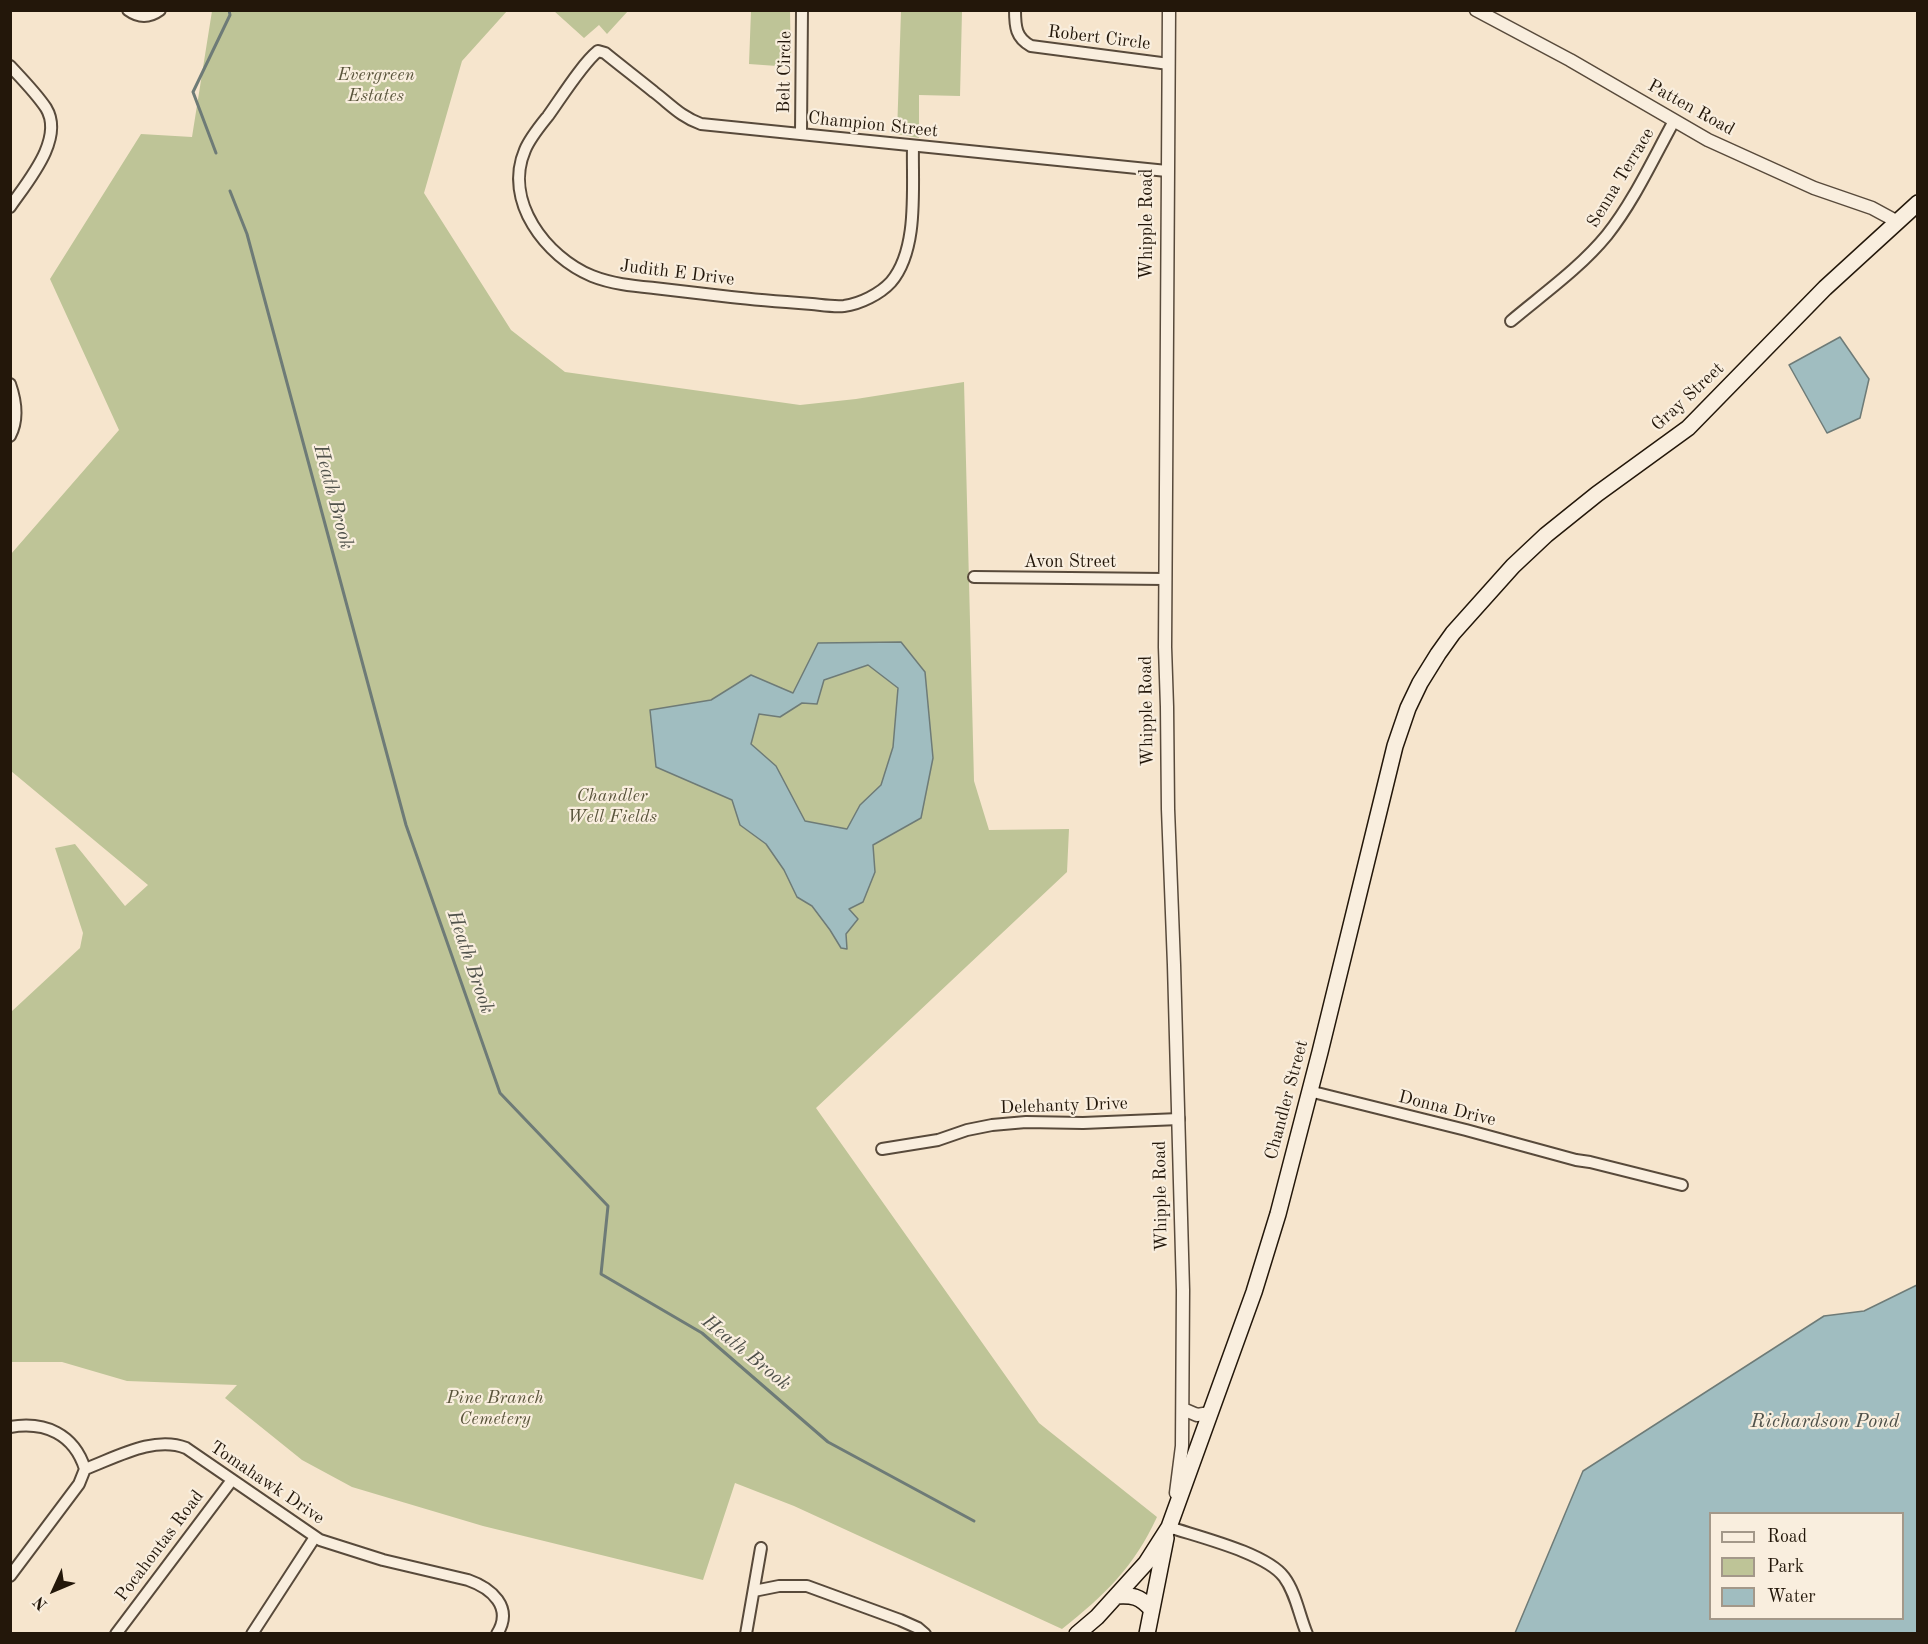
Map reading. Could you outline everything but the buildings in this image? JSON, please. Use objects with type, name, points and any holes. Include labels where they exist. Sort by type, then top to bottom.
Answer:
[{"type":"main road","name":"Gray Street","points":[[1476,608],[1552,530],[1702,416],[1825,288],[1917,203]]},
{"type":"main road","name":"Chandler Street","points":[[1077,1634],[1097,1617],[1146,1563],[1169,1527],[1254,1292],[1278,1214],[1395,747],[1420,683],[1438,654],[1476,608]]},
{"type":"main road","name":"Whipple Road","points":[[1147,1634],[1169,1527]]},
{"type":"main road","points":[[1116,1596],[1132,1595],[1142,1599],[1151,1609]]},
{"type":"street","points":[[128,10],[135,15],[145,17],[160,10]]},
{"type":"street","name":"Belt Circle","points":[[801,133],[802,10]]},
{"type":"street","name":"Robert Circle","points":[[1015,10],[1016,30],[1019,37],[1031,46],[1169,64]]},
{"type":"street","name":"Whipple Road","points":[[1169,10],[1165,579],[1168,809],[1183,1290],[1183,1409],[1180,1473],[1169,1527]]},
{"type":"street","name":"Patten Road","points":[[1477,11],[1570,60],[1674,121],[1739,155],[1814,188],[1872,208],[1896,221]]},
{"type":"street","name":"Champion Street","points":[[598,51],[605,54],[687,119],[719,126],[1167,171]]},
{"type":"street","name":"Judith E Drive","points":[[598,51],[540,125],[525,149],[519,189],[523,206],[534,226],[566,262],[592,276],[616,284],[759,300],[843,306],[862,301],[891,282],[903,263],[909,244],[911,223],[913,146]]},
{"type":"street","points":[[10,66],[46,108],[51,119],[52,130],[50,142],[42,158],[10,207]]},
{"type":"street","name":"Senna Terrace","points":[[1511,321],[1586,258],[1607,235],[1628,204],[1674,121]]},
{"type":"street","points":[[10,384],[15,398],[16,417],[10,436]]},
{"type":"street","name":"Avon Street","points":[[974,577],[1165,579]]},
{"type":"street","name":"Donna Drive","points":[[1309,1091],[1682,1185]]},
{"type":"street","name":"Delehanty Drive","points":[[882,1149],[938,1140],[967,1130],[992,1125],[1026,1122],[1083,1123],[1179,1119]]},
{"type":"street","points":[[1183,1409],[1197,1415],[1210,1413]]},
{"type":"street","points":[[10,1427],[42,1427],[66,1438],[75,1447],[85,1469],[79,1484],[10,1576]]},
{"type":"street","name":"Tomahawk Drive","points":[[85,1469],[145,1447],[172,1444],[186,1448],[315,1537],[371,1556],[468,1580],[482,1586],[493,1593],[499,1603],[501,1620],[497,1634]]},
{"type":"street","name":"Pocahontas Road","points":[[116,1634],[232,1480]]},
{"type":"street","points":[[1169,1527],[1268,1563],[1283,1576],[1291,1588],[1307,1634]]},
{"type":"street","points":[[252,1634],[315,1537]]},
{"type":"street","points":[[746,1634],[761,1548]]},
{"type":"street","points":[[754,1591],[779,1586],[807,1586],[891,1616],[918,1628],[925,1634]]},
{"type":"green space","name":"Chandler Well Fields","points":[[212,11],[507,11],[462,61],[424,193],[511,330],[565,372],[800,405],[856,399],[964,382],[974,781],[989,830],[1069,829],[1067,872],[816,1108],[1039,1423],[1157,1517],[1138,1551],[1117,1579],[1062,1629],[794,1506],[735,1483],[703,1580],[483,1526],[352,1487],[302,1460],[225,1398],[237,1385],[127,1381],[62,1362],[11,1362],[11,1012],[80,948],[83,933],[55,848],[75,844],[125,906],[148,885],[11,771],[11,554],[119,430],[50,279],[141,134],[192,137]]},
{"type":"green space","points":[[554,11],[628,11],[607,34],[599,25],[584,38]]},
{"type":"green space","points":[[751,11],[790,11],[791,67],[749,64]]},
{"type":"green space","points":[[901,11],[962,11],[960,96],[919,95],[919,138],[897,134]]},
{"type":"water","points":[[1840,337],[1869,379],[1860,418],[1827,433],[1789,365]]},
{"type":"water","points":[[901,642],[925,672],[933,758],[921,818],[873,845],[875,872],[863,902],[849,909],[858,919],[846,934],[847,949],[841,948],[812,906],[797,897],[784,870],[766,844],[740,825],[732,800],[656,767],[650,710],[711,700],[751,675],[793,693],[818,643]],"holes":[[[868,665],[898,688],[893,747],[881,785],[860,805],[847,829],[805,821],[776,766],[751,744],[759,714],[780,717],[802,703],[817,704],[824,680]]]},
{"type":"water","name":"Richardson Pond","points":[[1917,1285],[1917,1633],[1515,1633],[1583,1471],[1824,1316],[1864,1311]]},
{"type":"waterway","name":"Heath Brook","points":[[216,153],[193,92],[230,15],[229,10]]},
{"type":"waterway","name":"Heath Brook","points":[[230,191],[247,234],[406,825],[500,1093],[608,1206],[601,1274],[702,1333],[828,1442],[974,1521]]},
{"type":"park label","name":"Evergreen Estates","points":[[376,85]]},
{"type":"park label","name":"Pine Branch Cemetery","points":[[495,1408]]}]
